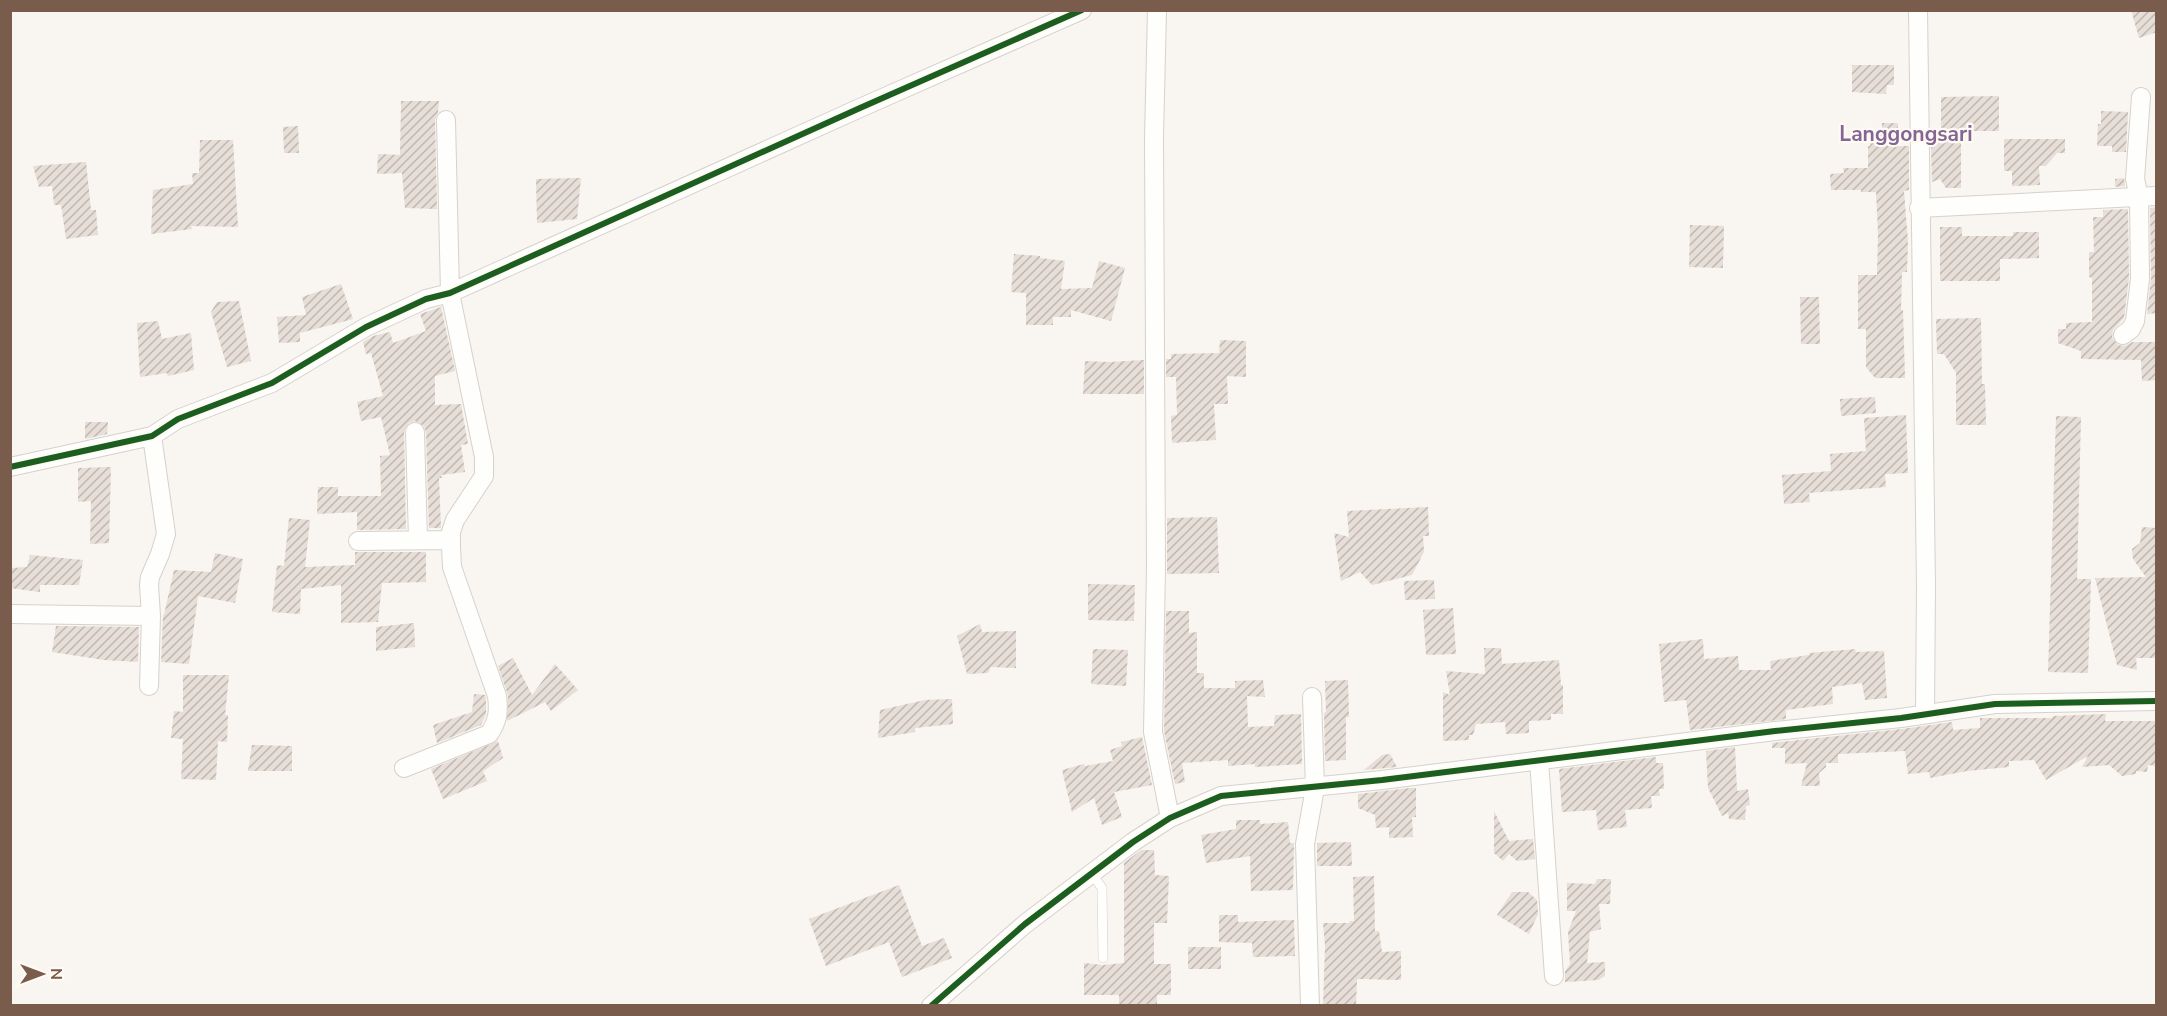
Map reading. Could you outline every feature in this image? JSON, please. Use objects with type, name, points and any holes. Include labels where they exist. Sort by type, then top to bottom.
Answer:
[{"type":"street","points":[[10,467],[152,436],[178,419],[272,382],[366,327],[426,299],[450,293],[1082,10]]},
{"type":"street","points":[[1158,10],[1154,138],[1156,568],[1153,732],[1170,818]]},
{"type":"street","points":[[1917,10],[1926,585],[1925,714]]},
{"type":"street","points":[[2123,334],[2131,328],[2135,321],[2148,196],[2135,179],[2141,97]]},
{"type":"street","points":[[404,768],[489,734],[496,723],[497,696],[452,567],[451,540],[454,520],[484,476],[484,457],[450,293],[446,120]]},
{"type":"street","points":[[1919,208],[2148,196]]},
{"type":"street","points":[[415,432],[418,540]]},
{"type":"street","points":[[149,686],[150,577],[166,534],[152,436]]},
{"type":"street","points":[[358,541],[451,540]]},
{"type":"street","points":[[10,614],[151,616]]},
{"type":"street","points":[[1310,1005],[1305,844],[1315,788],[1312,697]]},
{"type":"street","points":[[931,1005],[1025,924],[1133,842],[1170,818],[1221,796],[1315,788],[1995,704],[2157,701]]},
{"type":"street","points":[[1539,760],[1554,975]]},
{"type":"lane","points":[[1089,875],[1097,881],[1101,888],[1103,958]]},
{"type":"building","points":[[2131,10],[2157,10],[2157,32],[2139,38]]},
{"type":"building","points":[[1852,65],[1894,65],[1894,85],[1887,85],[1886,94],[1852,92]]},
{"type":"building","points":[[1999,96],[1999,131],[1961,131],[1961,188],[1946,188],[1940,179],[1932,182],[1931,146],[1941,140],[1941,97]]},
{"type":"building","points":[[401,101],[439,101],[435,120],[437,209],[405,208],[402,173],[377,174],[378,154],[400,155]]},
{"type":"building","points":[[2101,111],[2128,112],[2126,152],[2112,152],[2112,146],[2097,146]]},
{"type":"building","points":[[1882,123],[1898,123],[1898,146],[1909,146],[1909,190],[1904,191],[1908,242],[1907,272],[1902,272],[1901,310],[1903,310],[1905,378],[1875,378],[1866,367],[1866,329],[1858,329],[1858,275],[1877,275],[1876,192],[1831,190],[1830,174],[1844,173],[1843,168],[1868,168],[1868,146],[1870,146],[1871,137],[1882,133]]},
{"type":"building","points":[[298,126],[299,153],[284,153],[283,127]]},
{"type":"building","points":[[2004,139],[2065,139],[2065,153],[2057,153],[2046,166],[2039,166],[2040,185],[2012,186],[2012,171],[2004,171]]},
{"type":"building","points":[[200,140],[233,140],[238,227],[191,226],[192,229],[151,234],[153,190],[193,184],[192,173],[199,173]]},
{"type":"building","points":[[86,162],[91,210],[96,210],[98,235],[66,239],[61,205],[54,205],[52,186],[39,187],[33,166]]},
{"type":"building","points":[[581,178],[577,219],[537,223],[536,179]]},
{"type":"building","points":[[2124,178],[2125,186],[2115,187],[2115,179]]},
{"type":"building","points":[[2157,207],[2157,313],[2147,314],[2151,279],[2150,208]]},
{"type":"building","points":[[2128,209],[2129,278],[2124,318],[2113,330],[2112,337],[2118,345],[2124,346],[2133,342],[2157,342],[2157,380],[2142,381],[2141,360],[2081,359],[2081,351],[2058,343],[2058,329],[2066,329],[2066,323],[2092,322],[2092,278],[2089,277],[2089,252],[2094,252],[2093,217],[2103,217],[2103,210]]},
{"type":"building","points":[[1690,225],[1724,226],[1723,268],[1689,267]]},
{"type":"building","points":[[1940,227],[1962,227],[1962,236],[2013,236],[2013,232],[2039,232],[2039,258],[2000,259],[2000,281],[1940,281]]},
{"type":"building","points":[[1014,254],[1065,261],[1061,289],[1092,288],[1099,261],[1125,268],[1111,321],[1071,310],[1071,317],[1053,317],[1053,325],[1026,325],[1026,293],[1011,292]]},
{"type":"building","points":[[341,284],[353,319],[300,333],[300,342],[279,343],[277,317],[306,315],[302,297]]},
{"type":"building","points":[[1800,297],[1819,297],[1820,344],[1801,344]]},
{"type":"building","points":[[239,301],[251,361],[227,367],[211,312],[217,302]]},
{"type":"building","points":[[441,307],[455,371],[435,376],[435,405],[461,404],[468,444],[461,445],[465,472],[441,475],[442,478],[439,478],[441,528],[429,528],[426,432],[424,426],[415,421],[409,423],[404,432],[406,529],[357,530],[357,512],[317,514],[318,487],[338,487],[338,496],[381,496],[380,456],[390,455],[381,417],[361,421],[357,402],[383,396],[371,353],[366,354],[363,342],[373,336],[390,332],[393,343],[426,331],[420,314]]},
{"type":"building","points":[[1981,318],[1982,384],[1985,384],[1986,425],[1956,425],[1956,373],[1944,354],[1937,354],[1936,319]]},
{"type":"building","points":[[158,321],[162,339],[191,333],[194,370],[168,376],[167,373],[140,377],[137,323]]},
{"type":"building","points":[[1220,340],[1246,341],[1246,377],[1227,376],[1228,404],[1214,404],[1216,440],[1172,443],[1171,416],[1177,415],[1176,377],[1166,377],[1166,359],[1171,359],[1171,354],[1219,353]]},
{"type":"building","points":[[1144,360],[1144,394],[1083,394],[1085,361]]},
{"type":"building","points":[[1875,397],[1876,413],[1841,416],[1840,399]]},
{"type":"building","points":[[1906,415],[1908,473],[1885,474],[1886,487],[1809,493],[1810,502],[1784,504],[1782,475],[1831,471],[1830,454],[1866,451],[1864,418]]},
{"type":"building","points":[[2056,416],[2081,417],[2077,579],[2091,579],[2088,673],[2048,672]]},
{"type":"building","points":[[85,422],[108,422],[107,434],[85,439]]},
{"type":"building","points":[[111,467],[109,543],[90,544],[91,501],[78,502],[78,468]]},
{"type":"building","points":[[1428,507],[1429,536],[1423,536],[1424,552],[1412,575],[1372,585],[1360,572],[1341,581],[1334,533],[1349,537],[1347,511]]},
{"type":"building","points":[[1217,517],[1219,573],[1167,574],[1167,518]]},
{"type":"building","points":[[289,518],[310,520],[305,567],[355,565],[355,552],[426,552],[426,582],[382,583],[378,622],[341,623],[341,585],[301,589],[300,614],[272,612],[277,565],[284,566]]},
{"type":"building","points":[[2142,527],[2157,528],[2157,658],[2136,658],[2137,670],[2117,665],[2095,578],[2146,577],[2133,559],[2132,549],[2140,543]]},
{"type":"building","points":[[215,553],[243,559],[235,603],[198,596],[189,664],[161,662],[163,615],[174,570],[211,572]]},
{"type":"building","points":[[30,555],[83,560],[79,585],[40,585],[40,592],[10,588],[11,568],[27,567]]},
{"type":"building","points":[[1434,580],[1435,599],[1405,600],[1404,581]]},
{"type":"building","points":[[1088,584],[1135,585],[1134,621],[1088,620]]},
{"type":"building","points":[[1453,608],[1456,654],[1426,655],[1423,610]]},
{"type":"building","points":[[1166,611],[1189,611],[1189,633],[1197,632],[1197,673],[1204,673],[1204,688],[1235,688],[1235,681],[1263,680],[1265,697],[1247,696],[1248,727],[1274,726],[1275,715],[1301,714],[1302,764],[1255,767],[1255,764],[1228,766],[1228,760],[1182,763],[1185,782],[1175,784],[1164,731]]},
{"type":"building","points":[[414,623],[415,647],[376,651],[376,627]]},
{"type":"building","points":[[980,624],[982,632],[1016,631],[1016,668],[991,667],[988,673],[967,674],[957,636]]},
{"type":"building","points":[[56,626],[139,627],[138,662],[104,660],[52,652]]},
{"type":"building","points":[[1703,639],[1704,659],[1738,656],[1739,670],[1771,670],[1770,661],[1809,655],[1809,653],[1855,649],[1856,652],[1884,651],[1887,698],[1865,700],[1862,683],[1832,687],[1833,704],[1786,710],[1786,719],[1690,730],[1686,700],[1664,702],[1659,644]]},
{"type":"building","points":[[1484,648],[1501,648],[1502,664],[1559,660],[1561,685],[1563,685],[1563,714],[1551,714],[1551,720],[1529,721],[1529,733],[1506,734],[1505,722],[1476,724],[1473,735],[1469,735],[1469,740],[1443,741],[1443,692],[1450,695],[1446,671],[1485,674]]},
{"type":"building","points":[[1093,649],[1128,650],[1126,686],[1091,684]]},
{"type":"building","points":[[513,658],[532,695],[555,664],[578,690],[551,711],[545,702],[507,721],[508,695],[498,666]]},
{"type":"building","points":[[183,675],[229,675],[225,715],[228,715],[227,742],[218,741],[216,780],[181,779],[183,739],[171,738],[174,711],[183,712]]},
{"type":"building","points":[[1348,680],[1349,717],[1346,717],[1346,760],[1325,761],[1325,681]]},
{"type":"building","points":[[474,694],[485,695],[486,699],[486,714],[481,725],[437,743],[433,725],[472,712]]},
{"type":"building","points":[[952,699],[953,724],[915,728],[915,732],[878,738],[880,710],[925,700]]},
{"type":"building","points":[[2106,714],[2105,721],[2157,721],[2157,766],[2148,765],[2147,772],[2136,771],[2136,774],[2122,776],[2109,765],[2082,767],[2088,756],[2046,780],[2034,760],[2009,761],[2009,767],[1967,771],[1930,778],[1929,772],[1908,774],[1905,751],[1838,754],[1838,763],[1826,763],[1826,767],[1819,773],[1820,786],[1801,786],[1807,763],[1785,764],[1785,748],[1772,748],[1772,743],[1952,722],[1953,730],[1980,728],[1980,718],[2052,718],[2053,716]]},
{"type":"building","points":[[1142,737],[1152,785],[1114,792],[1122,817],[1102,825],[1094,798],[1072,812],[1062,770],[1084,764],[1085,766],[1113,761],[1110,750],[1122,746],[1121,742]]},
{"type":"building","points":[[498,741],[503,758],[483,771],[487,781],[443,799],[431,769]]},
{"type":"building","points":[[252,745],[292,746],[292,771],[248,771]]},
{"type":"building","points":[[1735,747],[1737,791],[1748,789],[1750,805],[1746,806],[1745,820],[1729,819],[1728,813],[1722,816],[1708,788],[1706,751]]},
{"type":"building","points":[[1390,754],[1397,767],[1364,770],[1382,755]]},
{"type":"building","points":[[1656,757],[1656,763],[1663,763],[1664,789],[1659,789],[1660,796],[1651,796],[1652,808],[1625,810],[1627,827],[1598,830],[1596,810],[1562,812],[1559,769]]},
{"type":"building","points":[[1416,788],[1416,817],[1412,817],[1413,837],[1389,838],[1389,827],[1376,828],[1375,815],[1358,808],[1358,794]]},
{"type":"building","points":[[1494,811],[1509,841],[1533,839],[1535,859],[1517,861],[1509,854],[1503,861],[1494,853]]},
{"type":"building","points":[[1236,820],[1260,820],[1260,824],[1288,822],[1290,843],[1294,843],[1293,890],[1251,891],[1250,856],[1206,863],[1201,835],[1236,829]]},
{"type":"building","points":[[1351,842],[1352,866],[1317,866],[1317,843]]},
{"type":"building","points":[[1141,850],[1154,850],[1155,875],[1169,876],[1167,923],[1154,923],[1154,964],[1171,964],[1171,995],[1157,995],[1157,1005],[1119,1005],[1119,995],[1084,995],[1084,963],[1103,965],[1124,963],[1124,863]]},
{"type":"building","points":[[1374,876],[1375,931],[1379,931],[1382,952],[1401,951],[1401,980],[1357,979],[1356,1005],[1323,1005],[1325,946],[1323,923],[1354,921],[1353,877]]},
{"type":"building","points":[[1597,879],[1611,879],[1610,904],[1599,904],[1601,929],[1590,932],[1587,963],[1605,962],[1605,976],[1598,980],[1565,982],[1565,971],[1570,964],[1568,932],[1576,911],[1567,911],[1567,883],[1595,884]]},
{"type":"building","points":[[899,885],[922,946],[944,938],[952,958],[902,977],[889,942],[826,966],[809,919]]},
{"type":"building","points":[[1512,892],[1528,892],[1537,900],[1538,914],[1529,934],[1497,915]]},
{"type":"building","points":[[1219,915],[1238,915],[1238,922],[1294,920],[1295,956],[1253,957],[1252,943],[1219,942]]},
{"type":"building","points":[[1188,947],[1221,947],[1221,969],[1188,969]]},
{"type":"cycle path","points":[[10,467],[152,436],[178,419],[272,383],[366,327],[426,299],[450,293],[1082,10]]},
{"type":"cycle path","points":[[931,1006],[1025,924],[1133,842],[1170,818],[1221,796],[1382,780],[1775,731],[1901,718],[1995,704],[2156,701]]},
{"type":"district","name":"Langgongsari","points":[[1906,134]]}]
